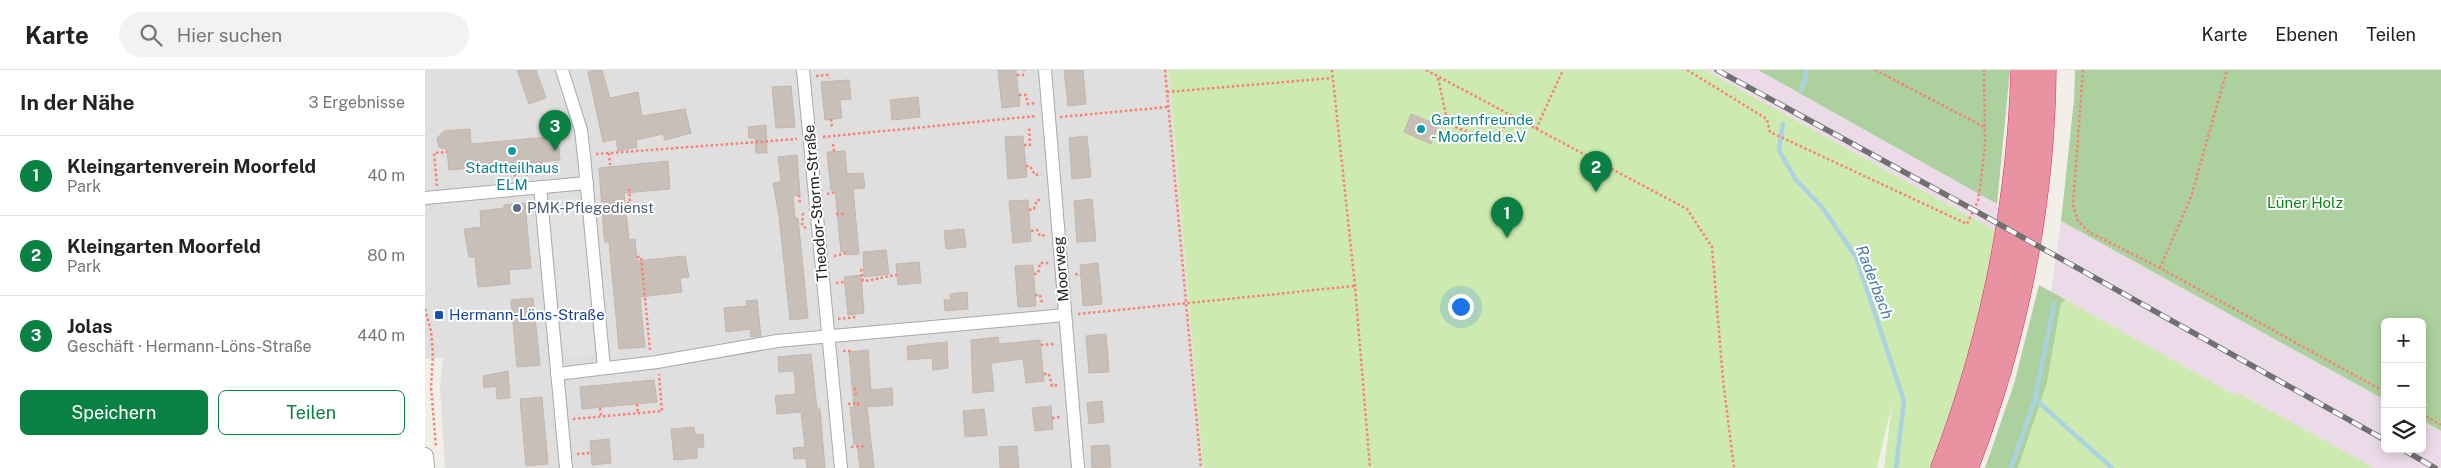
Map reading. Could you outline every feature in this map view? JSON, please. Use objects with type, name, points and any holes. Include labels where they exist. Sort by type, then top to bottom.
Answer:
[{"type":"highway","points":[[1943,468],[1975,374],[1994,300],[2018,153],[2023,70]]},
{"type":"highway","points":[[1966,468],[1997,378],[2017,304],[2040,158],[2044,70]]},
{"type":"street","points":[[562,70],[581,130],[604,368]]},
{"type":"street","name":"Theodor-Storm-Straße","points":[[803,70],[841,468]]},
{"type":"street","name":"Moorweg","points":[[1045,70],[1078,468]]},
{"type":"street","points":[[431,197],[587,183]]},
{"type":"street","points":[[540,187],[566,468]]},
{"type":"street","points":[[557,374],[654,363],[777,341],[1065,309]]},
{"type":"street","points":[[426,468],[431,453]]},
{"type":"path","points":[[1017,75],[1023,75],[1024,70]]},
{"type":"path","points":[[1165,70],[1201,468]]},
{"type":"path","points":[[1331,70],[1355,286],[1369,468]]},
{"type":"path","points":[[1426,70],[1687,209],[1712,247],[1723,380],[1734,468]]},
{"type":"path","points":[[1536,130],[1563,70]]},
{"type":"path","points":[[1687,70],[1767,119],[1771,132],[1967,224],[1978,200],[1986,128],[1984,70]]},
{"type":"path","points":[[1875,70],[1986,128]]},
{"type":"path","points":[[2083,70],[2073,205],[2078,221],[2089,232],[2160,268],[2381,390]]},
{"type":"path","points":[[2160,268],[2191,197],[2227,70]]},
{"type":"path","points":[[1167,92],[1333,78]]},
{"type":"path","points":[[1438,78],[1448,124],[1495,144],[1510,116]]},
{"type":"path","points":[[1019,95],[1025,95],[1028,104],[1048,111]]},
{"type":"path","points":[[584,156],[810,138],[1048,111],[1168,106]]},
{"type":"path","points":[[831,119],[832,126]]},
{"type":"path","points":[[1024,145],[1030,145],[1029,127]]},
{"type":"path","points":[[833,144],[834,152]]},
{"type":"path","points":[[431,197],[434,153],[447,152]]},
{"type":"path","points":[[609,153],[610,164]]},
{"type":"path","points":[[1026,166],[1030,166],[1035,175],[1053,173]]},
{"type":"path","points":[[589,208],[630,203],[629,186]]},
{"type":"path","points":[[799,195],[800,204]]},
{"type":"path","points":[[1029,210],[1034,209],[1037,200],[1056,198]]},
{"type":"path","points":[[589,208],[615,206],[616,214]]},
{"type":"path","points":[[837,214],[845,214]]},
{"type":"path","points":[[561,420],[662,411],[648,329],[641,257],[637,257]]},
{"type":"path","points":[[1034,274],[1038,273],[1040,263],[1061,262]]},
{"type":"path","points":[[861,269],[863,281],[882,279],[897,274]]},
{"type":"path","points":[[1035,295],[1040,295],[1042,304],[1065,309],[1186,305],[1355,286]]},
{"type":"path","points":[[425,309],[431,331],[433,353],[431,453]]},
{"type":"path","points":[[827,320],[857,317]]},
{"type":"path","points":[[643,329],[648,329]]},
{"type":"path","points":[[1044,374],[1049,374],[1052,386],[1071,384]]},
{"type":"path","points":[[855,388],[856,395]]},
{"type":"path","points":[[637,404],[638,413]]},
{"type":"path","points":[[600,408],[601,417]]},
{"type":"path","points":[[2426,416],[2441,425]]},
{"type":"shaded area","points":[[425,70],[1169,70],[1203,468],[445,468],[440,389],[443,358],[425,359]]},
{"type":"shaded area","points":[[1705,70],[1758,70],[1997,204],[1996,231]]},
{"type":"shaded area","points":[[580,197],[595,354],[564,357],[549,200]]},
{"type":"shaded area","points":[[2061,221],[2381,398],[2381,453],[2426,453],[2426,422],[2441,431],[2441,468],[2372,468],[2243,395],[2233,394],[2051,292]]},
{"type":"green space","points":[[1169,70],[1705,70],[1996,231],[1974,351],[1933,468],[1884,468],[1892,404],[1877,468],[1203,468]]},
{"type":"green space","points":[[1758,70],[2010,70],[1997,204]]},
{"type":"green space","name":"Lüner Holz","points":[[2075,70],[2441,70],[2441,431],[2426,422],[2426,318],[2381,318],[2381,398],[2061,221],[2074,100]]},
{"type":"green space","points":[[2039,285],[2066,300],[2061,303],[2047,383],[2018,468],[1985,468],[2014,384]]},
{"type":"green space","points":[[2066,300],[2233,394],[2242,395],[2374,468],[2018,468],[2047,383],[2061,303]]},
{"type":"building","points":[[517,70],[536,70],[546,98],[529,104]]},
{"type":"building","points":[[602,70],[610,98],[638,92],[642,116],[685,109],[691,133],[665,140],[663,134],[636,140],[637,147],[618,151],[616,139],[603,142],[588,72]]},
{"type":"building","points":[[998,70],[1016,70],[1020,106],[1002,108]]},
{"type":"building","points":[[1064,70],[1083,70],[1086,104],[1068,106]]},
{"type":"building","points":[[849,80],[851,99],[840,100],[842,118],[825,120],[821,82]]},
{"type":"building","points":[[791,86],[795,127],[776,128],[772,87]]},
{"type":"building","points":[[918,97],[920,117],[892,120],[890,100]]},
{"type":"building","name":"Gartenfreunde - Moorfeld e.V","points":[[1411,114],[1438,125],[1431,144],[1404,132]]},
{"type":"building","points":[[766,125],[767,153],[756,153],[755,138],[749,138],[748,127]]},
{"type":"building","points":[[470,129],[471,144],[558,136],[560,160],[449,170],[447,150],[439,147],[437,138],[444,131]]},
{"type":"building","points":[[1023,136],[1027,177],[1008,179],[1005,137]]},
{"type":"building","points":[[1087,136],[1091,177],[1072,179],[1069,138]]},
{"type":"building","points":[[845,151],[847,174],[863,173],[865,188],[853,189],[859,254],[847,255],[847,252],[841,252],[835,190],[831,190],[827,152]]},
{"type":"building","points":[[797,155],[800,195],[793,196],[795,218],[798,218],[808,318],[790,320],[779,216],[773,183],[781,182],[778,157]]},
{"type":"building","points":[[668,161],[670,189],[624,193],[629,240],[635,239],[637,261],[685,256],[689,277],[680,278],[682,292],[640,297],[645,347],[619,349],[609,242],[605,242],[604,236],[599,168]]},
{"type":"building","points":[[1092,199],[1096,241],[1077,242],[1074,201]]},
{"type":"building","points":[[1028,200],[1031,241],[1013,243],[1009,201]]},
{"type":"building","points":[[525,203],[531,268],[509,270],[510,284],[478,287],[475,257],[469,257],[464,229],[481,227],[480,211],[504,208],[504,205]]},
{"type":"building","points":[[964,229],[966,247],[946,249],[944,231]]},
{"type":"building","points":[[886,250],[889,274],[864,277],[863,252]]},
{"type":"building","points":[[919,262],[921,283],[898,285],[896,264]]},
{"type":"building","points":[[1098,263],[1102,304],[1083,306],[1080,265]]},
{"type":"building","points":[[1033,265],[1036,306],[1018,307],[1015,266]]},
{"type":"building","points":[[861,275],[864,313],[848,315],[844,277]]},
{"type":"building","points":[[967,292],[968,309],[945,311],[944,300],[951,300],[950,294]]},
{"type":"building","points":[[533,298],[540,365],[517,367],[511,300]]},
{"type":"building","points":[[757,300],[761,336],[751,337],[750,329],[726,332],[724,308],[747,306],[746,301]]},
{"type":"building","points":[[1106,334],[1109,372],[1089,373],[1086,336]]},
{"type":"building","points":[[998,337],[999,344],[1040,340],[1044,381],[1026,383],[1023,359],[991,363],[994,391],[973,393],[971,340]]},
{"type":"building","points":[[947,342],[948,368],[933,370],[932,358],[908,360],[907,346]]},
{"type":"building","points":[[868,350],[871,390],[892,388],[893,405],[867,407],[874,468],[860,468],[857,444],[854,445],[850,407],[854,407],[849,352]]},
{"type":"building","points":[[811,354],[817,409],[820,409],[825,468],[807,468],[806,458],[794,459],[793,448],[805,447],[801,412],[777,414],[775,396],[796,394],[794,371],[779,372],[778,357]]},
{"type":"building","points":[[508,371],[510,398],[497,399],[496,386],[484,388],[483,376]]},
{"type":"building","points":[[654,380],[657,402],[582,409],[580,387]]},
{"type":"building","points":[[542,397],[548,464],[526,466],[520,399]]},
{"type":"building","points":[[1102,401],[1104,422],[1089,424],[1087,403]]},
{"type":"building","points":[[1051,406],[1053,429],[1035,431],[1032,408]]},
{"type":"building","points":[[984,409],[987,435],[965,437],[963,411]]},
{"type":"building","points":[[694,427],[695,435],[703,434],[704,447],[697,448],[697,458],[674,460],[671,429]]},
{"type":"building","points":[[609,439],[611,463],[592,465],[590,441]]},
{"type":"building","points":[[1109,445],[1111,467],[1092,468],[1091,446]]},
{"type":"building","points":[[1017,446],[1019,468],[1000,468],[999,447]]},
{"type":"waterway","name":"Raderbach","points":[[1801,90],[1806,70]]},
{"type":"waterway","name":"Raderbach","points":[[1783,124],[1779,150],[1796,180],[1822,207],[1856,257],[1904,401],[1896,468]]},
{"type":"waterway","points":[[2035,399],[2054,304]]},
{"type":"waterway","points":[[2011,468],[2035,399],[2112,468]]},
{"type":"railway","points":[[1717,70],[1972,209],[2381,438]]},
{"type":"railway","points":[[2409,453],[2435,468]]},
{"type":"place","name":"Gartenfreunde - Moorfeld e.V","points":[[1421,129]]},
{"type":"place","name":"Stadtteilhaus ELM","points":[[512,151]]},
{"type":"place","name":"Jolas","points":[[555,151]]},
{"type":"place","name":"Kleingarten Moorfeld","points":[[1596,192]]},
{"type":"place","name":"PMK-Pflegedienst","points":[[517,208]]},
{"type":"place","name":"Kleingartenverein Moorfeld","points":[[1507,238]]},
{"type":"place","name":"Hermann-Löns-Straße","points":[[439,315]]}]
